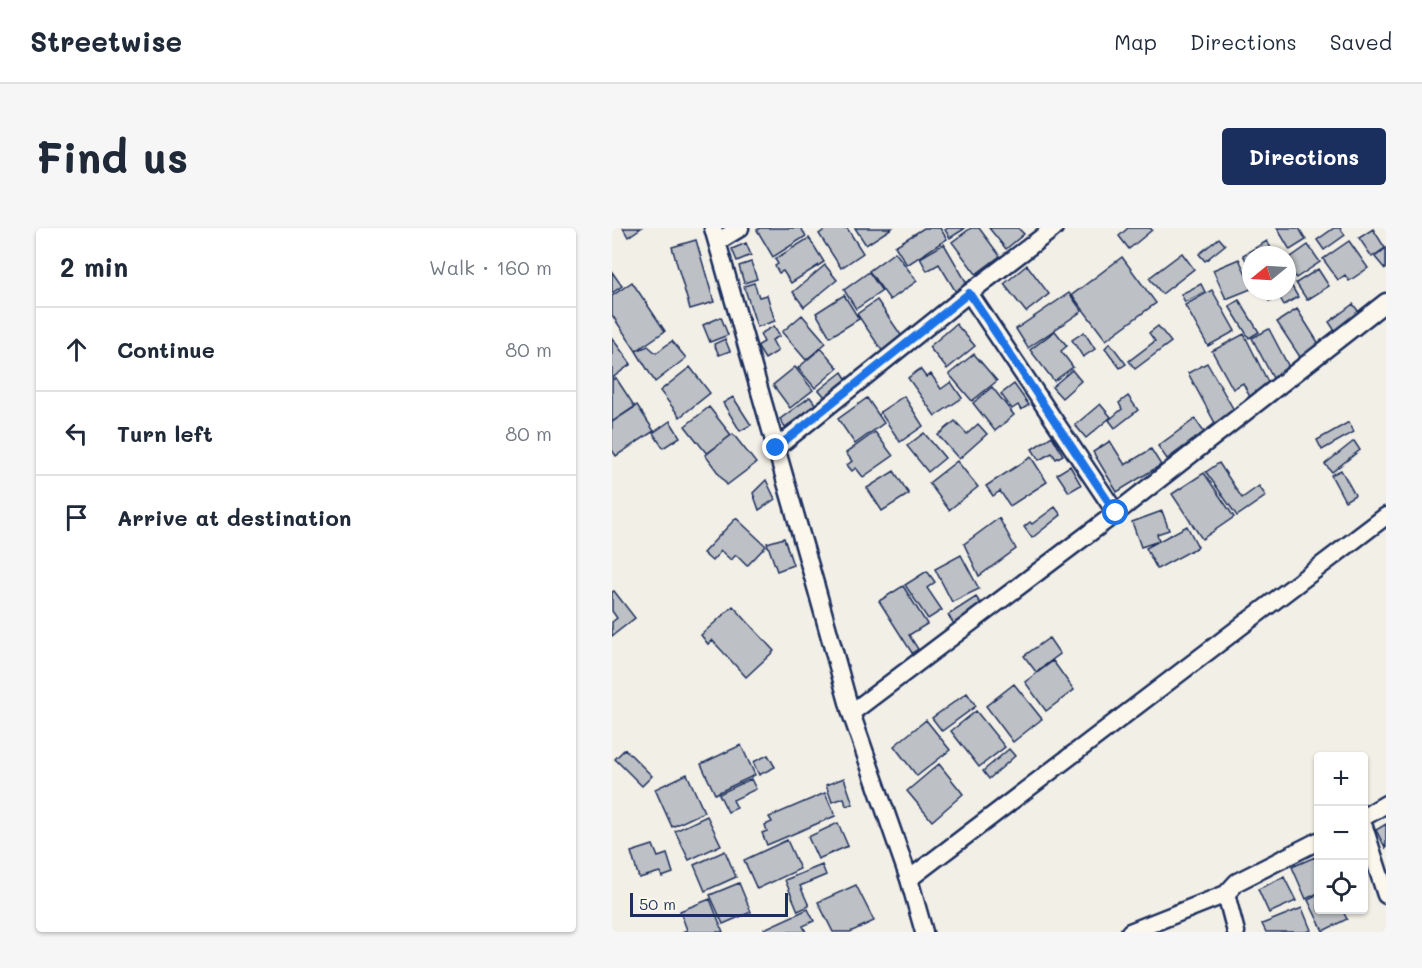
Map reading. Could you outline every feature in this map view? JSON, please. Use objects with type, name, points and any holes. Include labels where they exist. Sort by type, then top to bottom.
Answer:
[{"type":"street","points":[[740,228],[715,235],[851,713],[909,879],[924,932]]},
{"type":"street","points":[[776,448],[1054,228]]},
{"type":"street","points":[[969,293],[1116,513]]},
{"type":"street","points":[[851,713],[1116,513],[1386,302]]},
{"type":"street","points":[[909,879],[1386,516]]},
{"type":"street","points":[[1368,815],[1386,804]]},
{"type":"street","points":[[1368,840],[1386,896]]},
{"type":"street","points":[[1130,932],[1226,894],[1237,882],[1314,843]]},
{"type":"street","points":[[1226,894],[1236,932]]},
{"type":"building","points":[[623,228],[641,228],[628,237]]},
{"type":"building","points":[[760,228],[801,228],[806,236],[773,257],[757,230]]},
{"type":"building","points":[[827,228],[847,228],[863,253],[841,268],[819,234]]},
{"type":"building","points":[[855,228],[892,228],[866,245]]},
{"type":"building","points":[[924,228],[940,228],[947,239],[907,265],[895,246]]},
{"type":"building","points":[[948,228],[964,229],[950,238],[945,230]]},
{"type":"building","points":[[971,228],[979,228],[1000,256],[976,274],[952,242]]},
{"type":"building","points":[[989,228],[1018,228],[1024,234],[1006,249]]},
{"type":"building","points":[[1128,228],[1150,228],[1152,230],[1129,249],[1119,236]]},
{"type":"building","points":[[1277,228],[1299,228],[1306,240],[1296,246],[1288,246]]},
{"type":"building","points":[[1334,228],[1340,228],[1345,235],[1324,250],[1317,240]]},
{"type":"building","points":[[1373,229],[1385,248],[1372,257],[1359,238]]},
{"type":"building","points":[[809,238],[824,262],[791,283],[783,271],[779,273],[775,266],[778,264],[775,259]]},
{"type":"building","points":[[1219,238],[1225,245],[1205,261],[1199,254]]},
{"type":"building","points":[[696,240],[714,302],[690,309],[672,247]]},
{"type":"building","points":[[1267,241],[1270,246],[1258,246]]},
{"type":"building","points":[[1349,241],[1368,268],[1349,281],[1345,275],[1338,280],[1323,259]]},
{"type":"building","points":[[746,243],[751,255],[737,261],[732,249]]},
{"type":"building","points":[[944,244],[968,285],[956,292],[939,264],[927,271],[920,258]]},
{"type":"building","points":[[1308,245],[1320,262],[1296,278],[1296,254]]},
{"type":"building","points":[[1386,248],[1386,269],[1385,269],[1375,257]]},
{"type":"building","points":[[895,252],[917,281],[890,300],[869,271]]},
{"type":"building","points":[[1182,253],[1194,269],[1162,294],[1149,278]]},
{"type":"building","points":[[1122,257],[1156,303],[1106,340],[1072,295]]},
{"type":"building","points":[[1239,259],[1242,266],[1242,293],[1226,299],[1213,270]]},
{"type":"building","points":[[751,262],[757,279],[744,283],[739,266]]},
{"type":"building","points":[[825,265],[837,280],[804,307],[793,292]]},
{"type":"building","points":[[1027,265],[1049,294],[1026,312],[1004,284]]},
{"type":"building","points":[[1318,269],[1329,286],[1307,300],[1296,283]]},
{"type":"building","points":[[612,272],[622,286],[612,293]]},
{"type":"building","points":[[869,272],[882,291],[856,309],[844,290]]},
{"type":"building","points":[[632,282],[665,331],[636,351],[612,315],[612,296]]},
{"type":"building","points":[[754,283],[759,297],[767,295],[775,321],[757,327],[744,286]]},
{"type":"building","points":[[1201,284],[1205,292],[1185,302],[1181,294]]},
{"type":"building","points":[[1212,290],[1235,331],[1208,346],[1185,305]]},
{"type":"building","points":[[1069,293],[1082,311],[1028,348],[1016,329]]},
{"type":"building","points":[[844,295],[859,319],[830,337],[816,313]]},
{"type":"building","points":[[877,300],[903,338],[883,352],[857,314]]},
{"type":"building","points":[[1239,300],[1259,332],[1249,338],[1229,306]]},
{"type":"building","points":[[1281,300],[1293,300],[1284,305]]},
{"type":"building","points":[[1353,304],[1361,315],[1337,334],[1329,322]]},
{"type":"building","points":[[1297,309],[1321,347],[1302,360],[1277,322]]},
{"type":"building","points":[[802,315],[826,343],[806,360],[782,332]]},
{"type":"building","points":[[721,317],[728,335],[710,342],[703,325]]},
{"type":"building","points":[[956,324],[975,346],[947,369],[929,347]]},
{"type":"building","points":[[774,326],[780,336],[772,340],[778,351],[765,359],[757,346],[764,342],[760,334]]},
{"type":"building","points":[[1158,326],[1171,342],[1135,369],[1129,361],[1155,341],[1149,333]]},
{"type":"building","points":[[1269,329],[1291,371],[1274,380],[1252,338]]},
{"type":"building","points":[[1055,331],[1067,346],[1061,351],[1073,367],[1054,381],[1030,350]]},
{"type":"building","points":[[1084,332],[1095,349],[1083,357],[1072,340]]},
{"type":"building","points":[[1244,334],[1270,386],[1250,397],[1243,383],[1233,389],[1212,351]]},
{"type":"building","points":[[612,338],[631,364],[612,378]]},
{"type":"building","points":[[725,339],[730,351],[719,355],[714,344]]},
{"type":"building","points":[[672,341],[686,358],[655,382],[636,351],[648,346],[656,353]]},
{"type":"building","points":[[1110,343],[1126,364],[1120,368],[1105,348]]},
{"type":"building","points":[[821,348],[838,368],[815,388],[798,368]]},
{"type":"building","points":[[974,354],[997,381],[972,401],[949,374]]},
{"type":"building","points":[[1207,363],[1235,412],[1215,423],[1188,373]]},
{"type":"building","points":[[690,367],[710,393],[680,417],[660,391]]},
{"type":"building","points":[[795,367],[813,390],[790,408],[773,385]]},
{"type":"building","points":[[920,369],[926,377],[931,374],[941,389],[951,382],[962,398],[935,416],[908,378]]},
{"type":"building","points":[[1072,370],[1081,381],[1062,398],[1052,387]]},
{"type":"building","points":[[842,372],[847,380],[825,397],[819,390]]},
{"type":"building","points":[[616,378],[635,407],[612,422],[612,380]]},
{"type":"building","points":[[1014,384],[1029,405],[1021,410],[1018,405],[1012,409],[1001,394]]},
{"type":"building","points":[[992,387],[1014,415],[995,431],[973,403]]},
{"type":"building","points":[[904,396],[923,426],[900,442],[880,412]]},
{"type":"building","points":[[1128,396],[1138,410],[1115,428],[1109,420],[1122,409],[1119,403]]},
{"type":"building","points":[[733,397],[751,425],[740,431],[723,403]]},
{"type":"building","points":[[810,397],[816,405],[785,427],[780,419]]},
{"type":"building","points":[[867,398],[884,423],[855,444],[838,419]]},
{"type":"building","points":[[1100,404],[1111,417],[1086,438],[1075,425]]},
{"type":"building","points":[[637,405],[654,431],[616,456],[612,450],[612,422]]},
{"type":"building","points":[[709,407],[731,435],[707,454],[685,426]]},
{"type":"building","points":[[1195,419],[1204,432],[1167,459],[1158,446]]},
{"type":"building","points":[[670,421],[680,437],[663,448],[653,433]]},
{"type":"building","points":[[955,421],[967,434],[978,424],[987,434],[959,459],[938,435]]},
{"type":"building","points":[[1349,422],[1354,432],[1322,450],[1317,440]]},
{"type":"building","points":[[875,432],[893,456],[863,477],[856,468],[852,471],[847,465],[852,461],[846,453]]},
{"type":"building","points":[[924,433],[945,458],[928,472],[907,446]]},
{"type":"building","points":[[733,434],[756,463],[727,485],[705,455]]},
{"type":"building","points":[[1052,436],[1063,455],[1056,459],[1052,453],[1039,460],[1032,449]]},
{"type":"building","points":[[1110,441],[1125,465],[1151,449],[1161,465],[1117,492],[1093,452]]},
{"type":"building","points":[[1354,441],[1360,450],[1332,472],[1325,464]]},
{"type":"building","points":[[1031,457],[1047,482],[1010,506],[1000,491],[993,496],[986,486]]},
{"type":"building","points":[[957,461],[978,487],[949,510],[929,483]]},
{"type":"building","points":[[1219,463],[1242,498],[1259,486],[1266,496],[1237,516],[1206,472]]},
{"type":"building","points":[[1070,466],[1081,485],[1069,492],[1057,474]]},
{"type":"building","points":[[1341,470],[1355,495],[1345,501],[1331,475]]},
{"type":"building","points":[[894,471],[909,494],[882,511],[867,488]]},
{"type":"building","points":[[1204,473],[1234,517],[1202,539],[1172,494]]},
{"type":"building","points":[[766,480],[775,499],[759,510],[753,493]]},
{"type":"building","points":[[1055,507],[1061,515],[1032,538],[1024,527],[1030,522],[1032,524]]},
{"type":"building","points":[[1162,511],[1169,530],[1157,534],[1159,541],[1141,547],[1132,522]]},
{"type":"building","points":[[736,518],[766,546],[747,566],[736,555],[731,560],[721,551],[712,561],[703,553]]},
{"type":"building","points":[[999,518],[1016,549],[979,576],[964,544]]},
{"type":"building","points":[[1187,526],[1198,547],[1157,569],[1146,548]]},
{"type":"building","points":[[784,538],[793,565],[777,571],[767,543]]},
{"type":"building","points":[[961,555],[979,589],[952,602],[935,569]]},
{"type":"building","points":[[927,571],[935,582],[927,588],[942,610],[928,619],[905,585]]},
{"type":"building","points":[[903,586],[927,624],[909,635],[918,649],[912,653],[879,601]]},
{"type":"building","points":[[614,591],[635,618],[612,636],[612,622],[617,618],[612,611],[612,592]]},
{"type":"building","points":[[976,597],[984,608],[956,627],[948,615]]},
{"type":"building","points":[[733,606],[774,651],[746,677],[712,640],[708,644],[701,635]]},
{"type":"building","points":[[1049,638],[1060,654],[1036,672],[1024,656]]},
{"type":"building","points":[[1053,661],[1074,690],[1046,711],[1025,682]]},
{"type":"building","points":[[1014,684],[1042,719],[1013,742],[986,706]]},
{"type":"building","points":[[967,693],[976,706],[942,731],[932,718]]},
{"type":"building","points":[[976,711],[1005,747],[979,767],[951,731]]},
{"type":"building","points":[[926,720],[950,750],[917,776],[894,746]]},
{"type":"building","points":[[741,745],[755,775],[715,794],[701,764]]},
{"type":"building","points":[[625,749],[652,776],[642,786],[615,759]]},
{"type":"building","points":[[1009,749],[1015,756],[989,779],[983,771]]},
{"type":"building","points":[[768,755],[775,767],[759,775],[753,762]]},
{"type":"building","points":[[939,764],[963,794],[932,821],[907,791]]},
{"type":"building","points":[[687,774],[704,812],[672,827],[655,789]]},
{"type":"building","points":[[844,778],[853,804],[846,806],[844,798],[832,802],[826,785]]},
{"type":"building","points":[[751,779],[756,789],[733,800],[737,808],[728,812],[719,794]]},
{"type":"building","points":[[825,793],[835,816],[767,845],[762,833],[767,831],[765,825],[772,822],[769,817]]},
{"type":"building","points":[[707,816],[721,845],[689,860],[675,831]]},
{"type":"building","points":[[838,823],[848,846],[818,859],[808,837]]},
{"type":"building","points":[[1386,824],[1386,849],[1376,830]]},
{"type":"building","points":[[787,840],[800,869],[757,889],[744,860]]},
{"type":"building","points":[[653,845],[658,857],[667,854],[673,873],[662,877],[660,872],[639,878],[631,852]]},
{"type":"building","points":[[725,851],[736,877],[705,891],[694,865]]},
{"type":"building","points":[[1314,857],[1314,895],[1306,899],[1292,867]]},
{"type":"building","points":[[822,865],[826,875],[800,886],[809,906],[798,911],[785,880]]},
{"type":"building","points":[[1284,877],[1296,901],[1269,913],[1258,889]]},
{"type":"building","points":[[739,883],[751,912],[723,924],[710,895]]},
{"type":"building","points":[[856,885],[874,921],[850,932],[833,932],[818,902]]},
{"type":"building","points":[[1314,897],[1314,912],[1308,900]]},
{"type":"building","points":[[710,899],[723,932],[682,932],[687,930],[680,911]]},
{"type":"building","points":[[1302,908],[1311,930],[1266,932],[1262,924]]},
{"type":"building","points":[[808,909],[814,921],[803,926],[806,932],[766,932],[764,929]]},
{"type":"building","points":[[1315,914],[1344,914],[1347,919],[1323,931]]},
{"type":"route","points":[[776,448],[969,293],[1116,513]]}]
